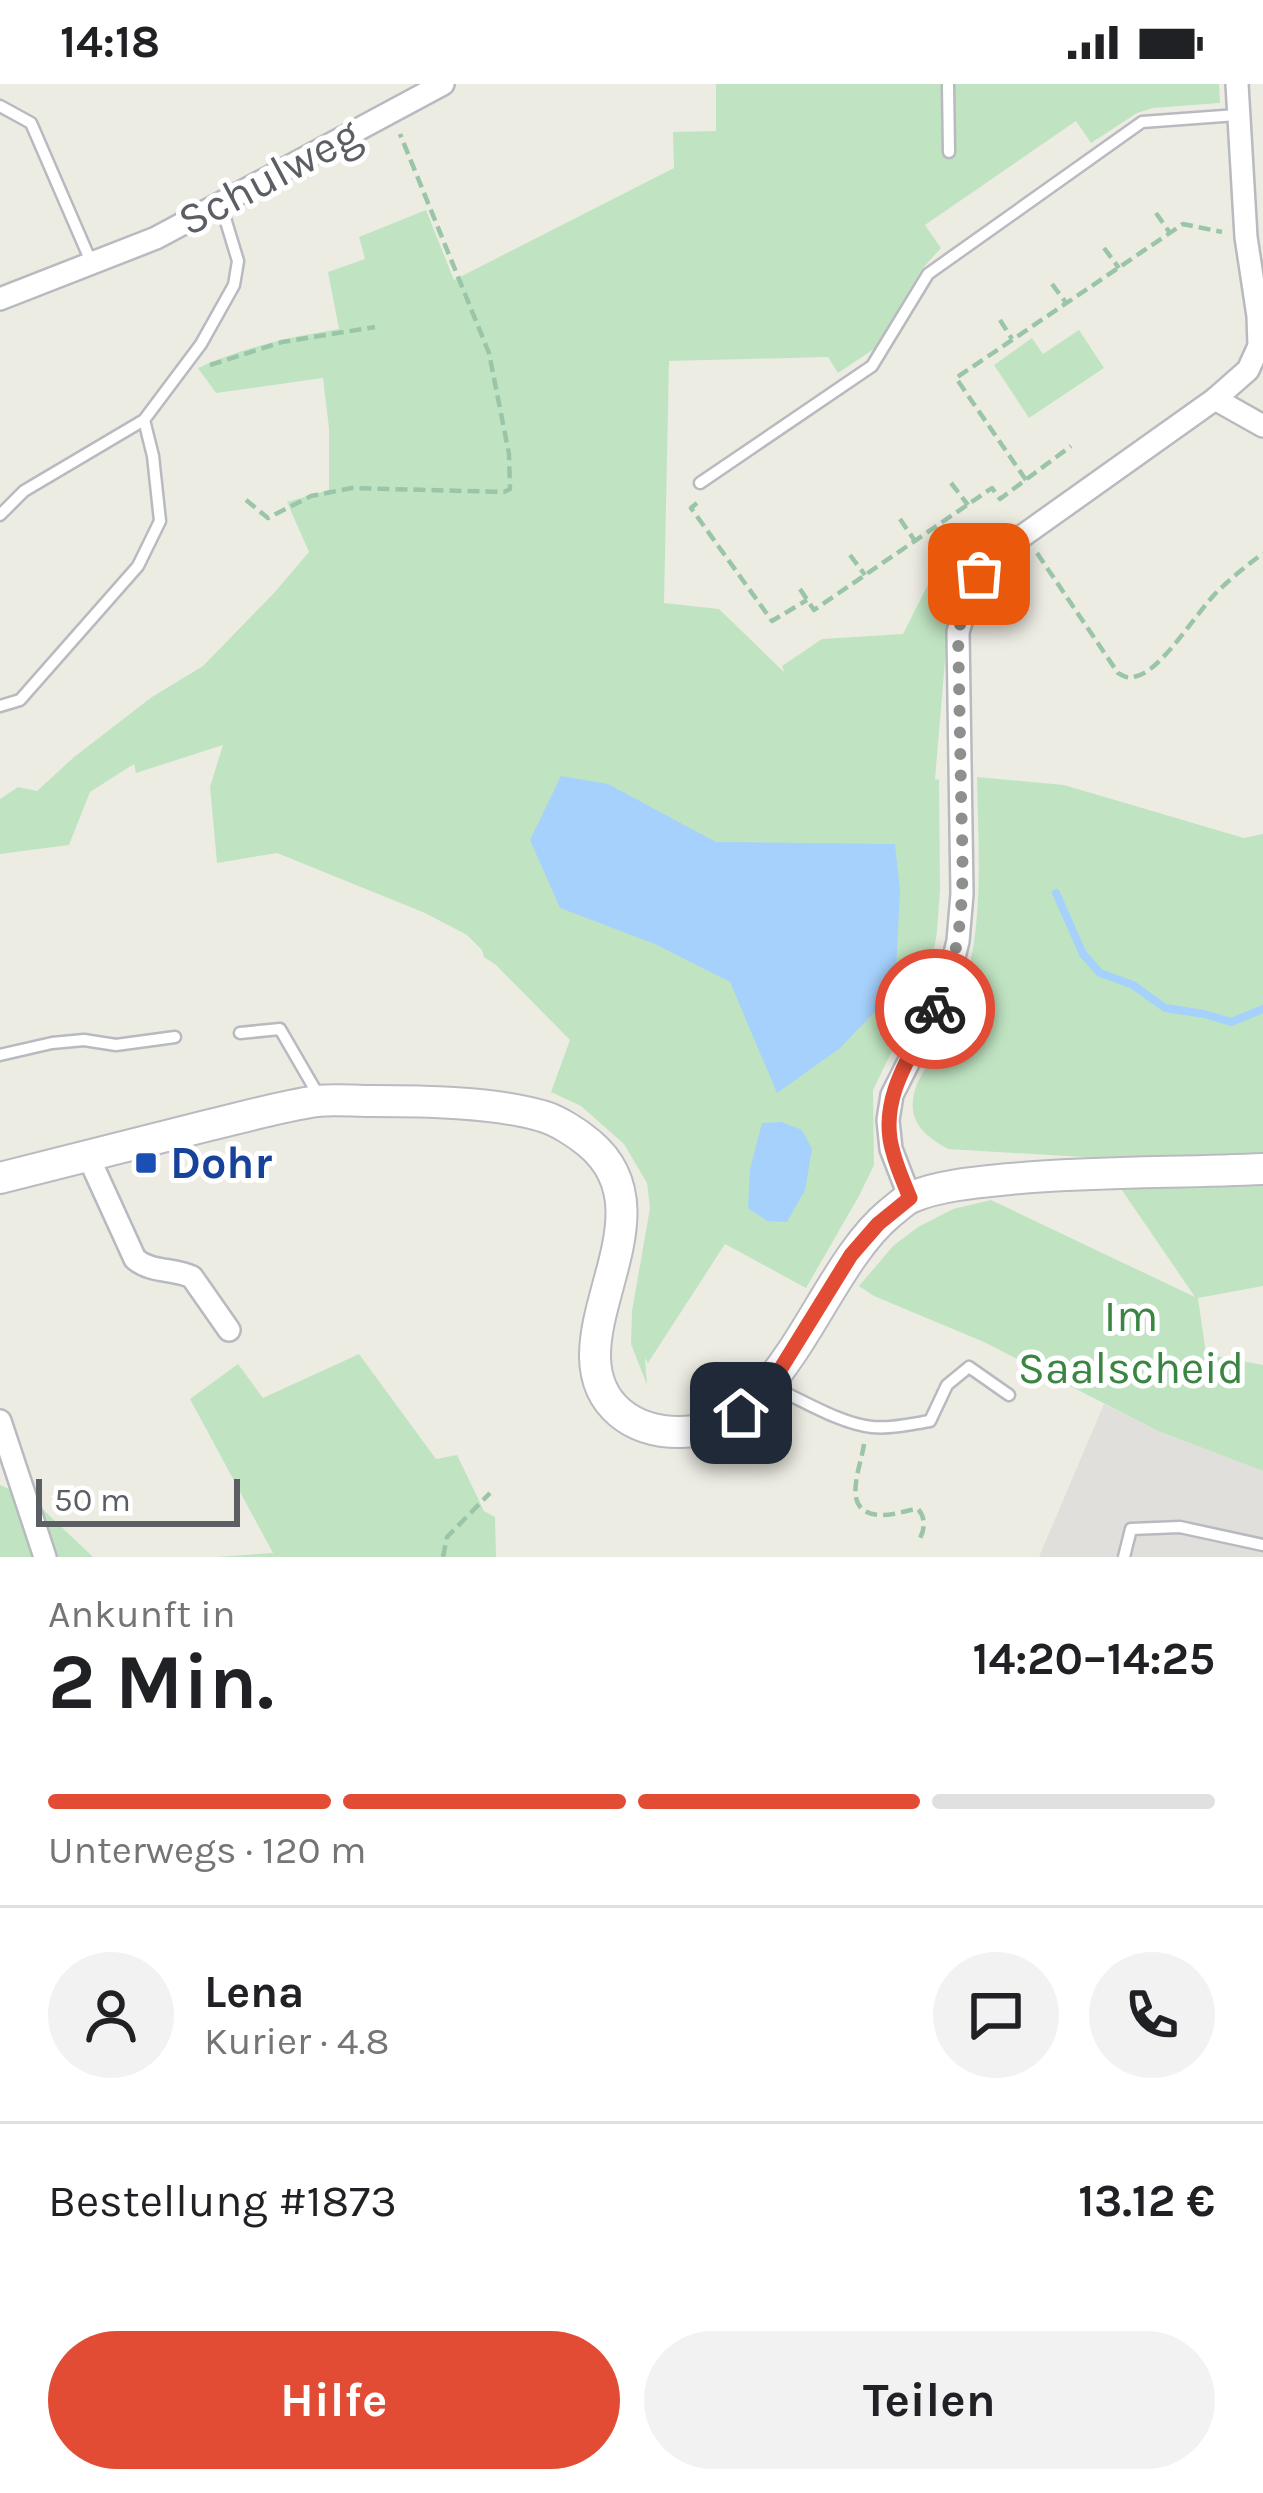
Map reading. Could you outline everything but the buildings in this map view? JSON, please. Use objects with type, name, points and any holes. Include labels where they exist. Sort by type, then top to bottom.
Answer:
[{"type":"main road","points":[[0,1178],[321,1100],[417,1101],[546,1116],[590,1144],[608,1165],[621,1195],[620,1240],[595,1358],[601,1386],[614,1410],[635,1425],[679,1432],[710,1428],[741,1413],[770,1386],[851,1255],[910,1198],[974,1182],[1066,1173],[1263,1169]]},
{"type":"street","name":"Schulweg","points":[[3,302],[156,238],[443,84]]},
{"type":"street","points":[[910,1198],[891,1149],[888,1120],[892,1095],[947,986],[958,941],[962,894],[958,632],[966,604],[979,574],[1000,552],[1215,399],[1248,370],[1259,346],[1258,316],[1246,237],[1237,84]]},
{"type":"street","points":[[1215,399],[1263,426]]},
{"type":"street","points":[[88,1156],[135,1259],[146,1268],[193,1276],[229,1330]]},
{"type":"street","points":[[0,1421],[45,1557]]},
{"type":"lane","points":[[948,84],[949,152]]},
{"type":"lane","points":[[0,106],[31,122],[92,264]]},
{"type":"lane","points":[[700,483],[872,366],[928,274],[1142,122],[1238,115]]},
{"type":"lane","points":[[0,515],[24,491],[144,420],[202,344],[234,285],[238,261],[221,205]]},
{"type":"lane","points":[[0,706],[20,700],[138,566],[160,521],[144,420]]},
{"type":"lane","points":[[240,1033],[280,1029],[321,1100]]},
{"type":"lane","points":[[0,1055],[52,1043],[84,1040],[116,1045],[175,1037]]},
{"type":"lane","points":[[770,1386],[867,1427],[889,1428],[930,1421],[947,1385],[969,1367],[1010,1395]]},
{"type":"lane","points":[[1124,1557],[1131,1529],[1180,1527],[1263,1545]]},
{"type":"path","points":[[246,500],[268,518],[311,496],[352,488],[510,489],[509,454],[490,353],[392,112]]},
{"type":"path","points":[[1156,213],[1170,233]]},
{"type":"path","points":[[1026,480],[956,377],[1183,224],[1216,231]]},
{"type":"path","points":[[1104,248],[1119,268]]},
{"type":"path","points":[[1052,284],[1066,304]]},
{"type":"path","points":[[1000,320],[1012,340]]},
{"type":"path","points":[[190,359],[201,368],[282,341],[375,327]]},
{"type":"path","points":[[800,589],[814,610],[992,488],[1000,499],[1070,446]]},
{"type":"path","points":[[700,483],[710,492],[692,508],[772,621],[807,600]]},
{"type":"path","points":[[951,483],[968,505]]},
{"type":"path","points":[[899,519],[915,541]]},
{"type":"path","points":[[1024,535],[1118,673],[1128,677],[1149,669],[1215,593],[1263,553]]},
{"type":"path","points":[[850,555],[865,575]]},
{"type":"path","points":[[867,1427],[854,1485],[856,1502],[880,1516],[918,1509],[925,1531],[920,1540]]},
{"type":"path","points":[[443,1557],[447,1537],[490,1493]]},
{"type":"shaded area","points":[[1104,1404],[1158,1431],[1263,1471],[1263,1557],[1039,1557]]},
{"type":"green space","points":[[716,84],[1219,84],[1220,103],[1153,108],[1091,143],[1076,121],[925,225],[941,248],[922,269],[874,349],[838,373],[828,357],[669,361],[664,603],[719,609],[784,672],[782,666],[822,639],[903,634],[953,535],[982,546],[947,638],[935,779],[939,780],[940,889],[931,967],[907,1028],[873,1090],[874,1165],[806,1288],[725,1244],[648,1363],[645,1358],[647,1385],[631,1344],[650,1208],[647,1183],[624,1144],[581,1106],[551,1092],[570,1040],[467,935],[277,853],[217,863],[210,787],[223,745],[136,773],[134,764],[90,792],[69,845],[0,854],[0,799],[18,787],[37,791],[152,697],[203,666],[309,552],[287,502],[329,490],[323,378],[216,393],[198,368],[267,344],[339,329],[328,272],[365,259],[359,237],[426,210],[454,280],[674,168],[673,132],[716,131]]},
{"type":"green space","points":[[1079,330],[1104,368],[1029,418],[994,365],[1032,338],[1043,354]]},
{"type":"green space","name":"Im Saalscheid","points":[[977,777],[1064,785],[1244,838],[1263,834],[1263,1286],[1198,1298],[1206,1354],[1263,1365],[1263,1471],[1158,1431],[984,1342],[859,1286],[893,1246],[918,1227],[953,1209],[991,1200],[1195,1297],[1100,1158],[948,1149],[927,1135],[914,1117],[917,1085],[952,1020],[972,956],[979,880]]},
{"type":"green space","points":[[359,1354],[436,1459],[457,1455],[484,1511],[495,1517],[496,1557],[216,1557],[273,1553],[190,1399],[238,1364],[263,1398]]},
{"type":"green space","points":[[0,1485],[32,1499],[93,1557],[0,1557]]},
{"type":"water","points":[[561,776],[608,784],[716,842],[895,844],[900,891],[895,991],[839,1049],[777,1093],[730,982],[655,944],[560,908],[530,840]]},
{"type":"water","points":[[781,1122],[802,1130],[812,1149],[805,1190],[787,1222],[767,1221],[748,1208],[750,1169],[762,1123]]},
{"type":"waterway","points":[[1056,893],[1083,954],[1100,973],[1133,985],[1165,1008],[1231,1022],[1263,1009]]},
{"type":"way so far","points":[[935,1009],[947,986],[958,941],[962,894],[958,632],[979,574]]},
{"type":"place","name":"Dohr","points":[[146,1163]]},
{"type":"route","points":[[741,1413],[770,1386],[851,1255],[910,1198],[891,1149],[888,1120],[892,1095],[935,1009]]}]
